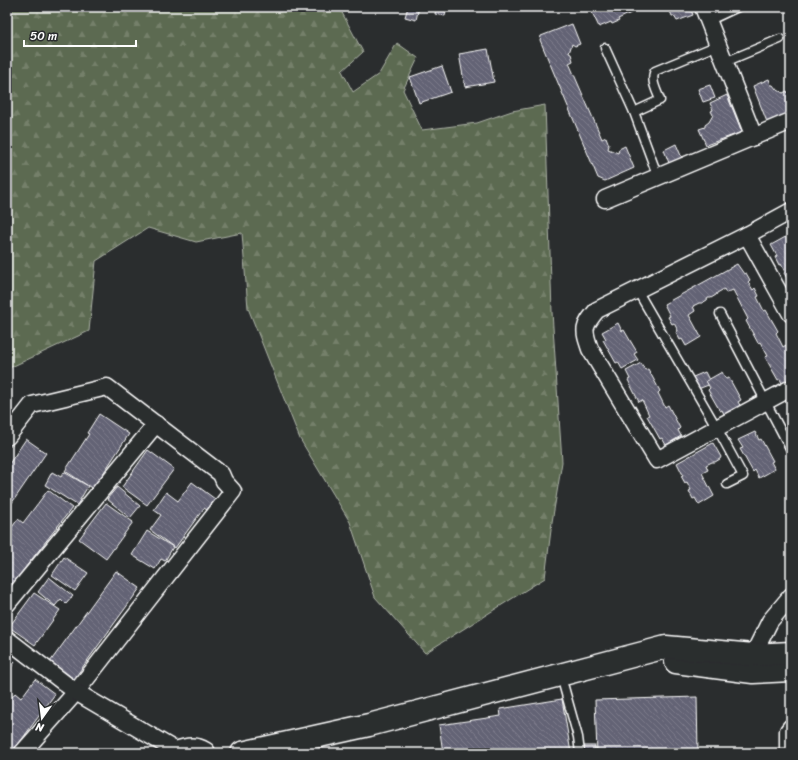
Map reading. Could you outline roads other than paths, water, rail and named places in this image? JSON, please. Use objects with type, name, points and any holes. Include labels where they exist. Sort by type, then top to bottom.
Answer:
[{"type":"main road","points":[[242,753],[369,725],[666,647],[791,670]]},
{"type":"main road","points":[[301,753],[667,661],[751,663],[791,653]]},
{"type":"main road","points":[[177,753],[190,749],[202,751],[204,753]]},
{"type":"street","points":[[705,14],[754,137]]},
{"type":"street","points":[[606,199],[791,122]]},
{"type":"street","points":[[791,211],[747,235],[597,310],[587,322],[585,334],[590,349],[657,460],[791,388]]},
{"type":"street","points":[[747,235],[791,314]]},
{"type":"street","points":[[7,437],[32,405],[107,387],[221,474],[224,481],[233,491],[76,692],[22,753]]},
{"type":"street","points":[[7,604],[156,424]]},
{"type":"street","points":[[751,663],[770,621],[791,596]]},
{"type":"street","points":[[7,639],[76,692],[177,753]]},
{"type":"street","points":[[788,753],[788,731],[791,726]]},
{"type":"lane","points":[[705,14],[738,7]]},
{"type":"lane","points":[[725,62],[780,39]]},
{"type":"lane","points":[[634,112],[660,100],[653,81],[655,71],[718,45]]},
{"type":"lane","points":[[605,48],[634,112],[658,177]]},
{"type":"lane","points":[[637,290],[743,476],[727,484]]},
{"type":"lane","points":[[720,314],[791,450]]},
{"type":"lane","points":[[564,687],[578,737],[580,753]]}]
